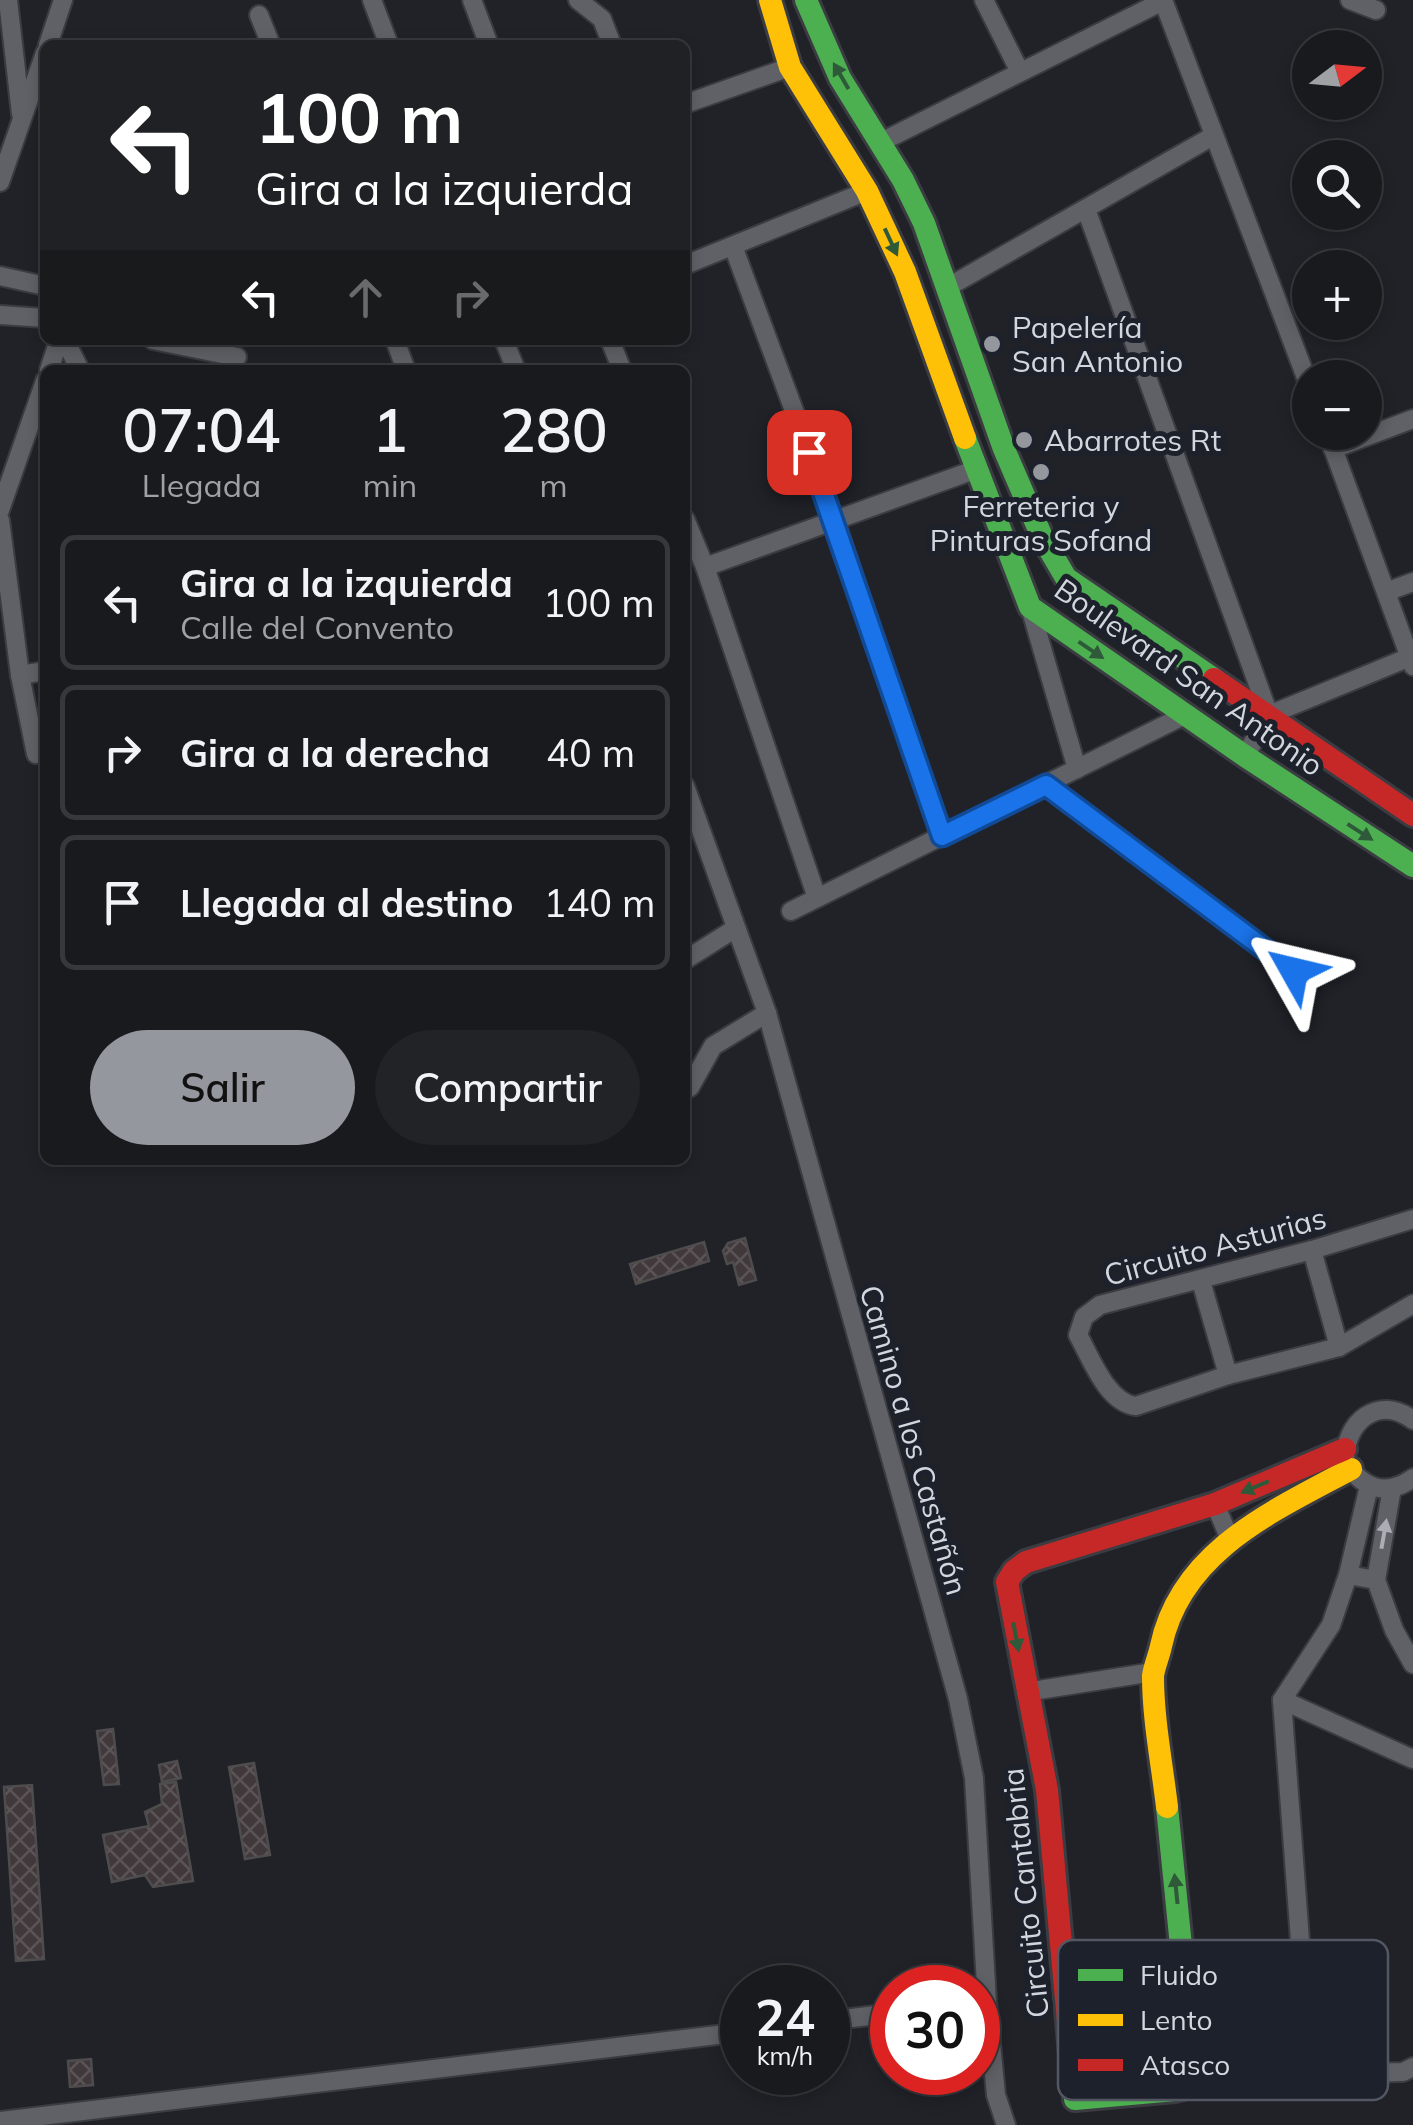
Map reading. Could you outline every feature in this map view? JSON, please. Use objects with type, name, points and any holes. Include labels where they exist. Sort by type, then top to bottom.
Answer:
[{"type":"street","points":[[8,0],[22,120]]},
{"type":"street","points":[[50,40],[64,0]]},
{"type":"street","points":[[372,0],[388,40]]},
{"type":"street","points":[[472,0],[487,40]]},
{"type":"street","points":[[578,0],[602,19],[610,40]]},
{"type":"street","name":"Boulevard San Antonio","points":[[770,0],[790,67],[867,191],[905,272],[1030,607],[1413,866]]},
{"type":"street","name":"Boulevard San Antonio","points":[[806,0],[830,57],[898,168],[924,223],[976,375],[1039,536],[1066,578],[1413,815]]},
{"type":"street","points":[[984,0],[1020,72]]},
{"type":"street","points":[[881,142],[1163,0],[1299,360]]},
{"type":"street","points":[[1350,0],[1376,10]]},
{"type":"street","points":[[260,15],[269,40]]},
{"type":"street","points":[[690,102],[790,67]]},
{"type":"street","points":[[0,182],[40,68]]},
{"type":"street","points":[[826,128],[859,108]]},
{"type":"street","points":[[0,139],[22,120]]},
{"type":"street","points":[[948,287],[1213,136]]},
{"type":"street","points":[[690,263],[867,191]]},
{"type":"street","points":[[1086,209],[1270,714]]},
{"type":"street","points":[[733,246],[834,521],[942,836]]},
{"type":"street","points":[[0,276],[40,285]]},
{"type":"street","points":[[0,315],[40,318]]},
{"type":"street","points":[[180,345],[236,356]]},
{"type":"street","points":[[945,387],[976,375]]},
{"type":"street","points":[[0,510],[40,396]]},
{"type":"street","points":[[1382,427],[1413,419]]},
{"type":"street","points":[[1245,756],[1270,714],[1411,661],[1333,450]]},
{"type":"street","points":[[705,567],[977,469]]},
{"type":"street","points":[[0,520],[20,675],[36,754]]},
{"type":"street","points":[[690,532],[817,898]]},
{"type":"street","points":[[1386,592],[1413,582]]},
{"type":"street","points":[[1030,607],[1078,769]]},
{"type":"street","points":[[20,675],[40,672]]},
{"type":"street","points":[[791,911],[1187,714]]},
{"type":"street","points":[[1046,785],[1294,971]]},
{"type":"street","name":"Camino a los Castañón","points":[[690,804],[768,1013],[958,1700],[974,1778],[981,1965]]},
{"type":"street","points":[[690,957],[736,928]]},
{"type":"street","points":[[690,1087],[713,1046],[768,1013]]},
{"type":"street","name":"Circuito Asturias","points":[[1413,1219],[1200,1281],[1100,1304],[1084,1317],[1078,1335],[1114,1396],[1126,1405],[1136,1406],[1228,1376],[1339,1347],[1413,1304]]},
{"type":"street","points":[[1312,1250],[1339,1347]]},
{"type":"street","points":[[1200,1281],[1228,1376]]},
{"type":"street","points":[[1410,1414],[1386,1409],[1366,1414],[1351,1429],[1348,1459],[1369,1486],[1392,1488],[1413,1478]]},
{"type":"street","name":"Circuito Cantabria","points":[[1060,1940],[1042,1751],[1026,1692],[1007,1582],[1026,1562],[1348,1459]]},
{"type":"street","name":"Circuito Cantabria","points":[[1181,1940],[1153,1672],[1166,1622],[1188,1580],[1230,1538],[1348,1459]]},
{"type":"street","points":[[1300,1940],[1282,1700],[1331,1625],[1348,1576],[1369,1486]]},
{"type":"street","points":[[1392,1488],[1376,1580],[1394,1630],[1413,1664]]},
{"type":"street","points":[[1215,1504],[1230,1538]]},
{"type":"street","points":[[1348,1576],[1376,1580]]},
{"type":"street","points":[[1026,1692],[1153,1672]]},
{"type":"street","points":[[1282,1700],[1413,1759]]},
{"type":"street","points":[[0,2121],[720,2035]]},
{"type":"street","points":[[1388,2072],[1404,2072],[1413,2067]]},
{"type":"street","name":"Camino a los Castañón","points":[[996,2095],[1006,2125]]},
{"type":"building","points":[[745,1238],[756,1280],[739,1285],[733,1262],[727,1264],[723,1251],[728,1243]]},
{"type":"building","points":[[704,1242],[709,1261],[636,1284],[630,1264]]},
{"type":"building","points":[[113,1729],[119,1784],[104,1785],[97,1731]]},
{"type":"building","points":[[177,1761],[181,1778],[162,1782],[159,1765]]},
{"type":"building","points":[[254,1763],[270,1855],[245,1859],[229,1767]]},
{"type":"building","points":[[176,1782],[193,1881],[153,1887],[145,1875],[112,1882],[103,1835],[149,1826],[145,1812],[162,1804],[160,1784]]},
{"type":"building","points":[[32,1785],[44,1959],[16,1961],[4,1787]]},
{"type":"building","points":[[91,2059],[93,2085],[70,2087],[68,2061]]},
{"type":"traffic: fast","points":[[806,0],[840,78],[903,180],[924,223],[1004,449],[1042,537],[1066,578],[1214,679]]},
{"type":"traffic: fast","points":[[965,438],[1030,607],[1413,866]]},
{"type":"traffic: fast","points":[[1167,1807],[1180,1940]]},
{"type":"traffic: slow","points":[[770,0],[790,67],[867,191],[905,272],[965,438]]},
{"type":"traffic: slow","points":[[1167,1807],[1153,1676],[1172,1613],[1188,1584],[1234,1538],[1262,1518],[1351,1469]]},
{"type":"traffic: jam","points":[[1214,679],[1413,815]]},
{"type":"traffic: jam","points":[[1061,1940],[1047,1790],[1007,1582],[1026,1562],[1215,1504],[1345,1449]]},
{"type":"place","name":"Papelería San Antonio","points":[[992,344]]},
{"type":"place","name":"Abarrotes Rt","points":[[1024,440]]},
{"type":"place","name":"Ferreteria y Pinturas Sofand","points":[[1041,472]]},
{"type":"route","points":[[809,452],[942,836],[1046,785],[1294,971]]}]
